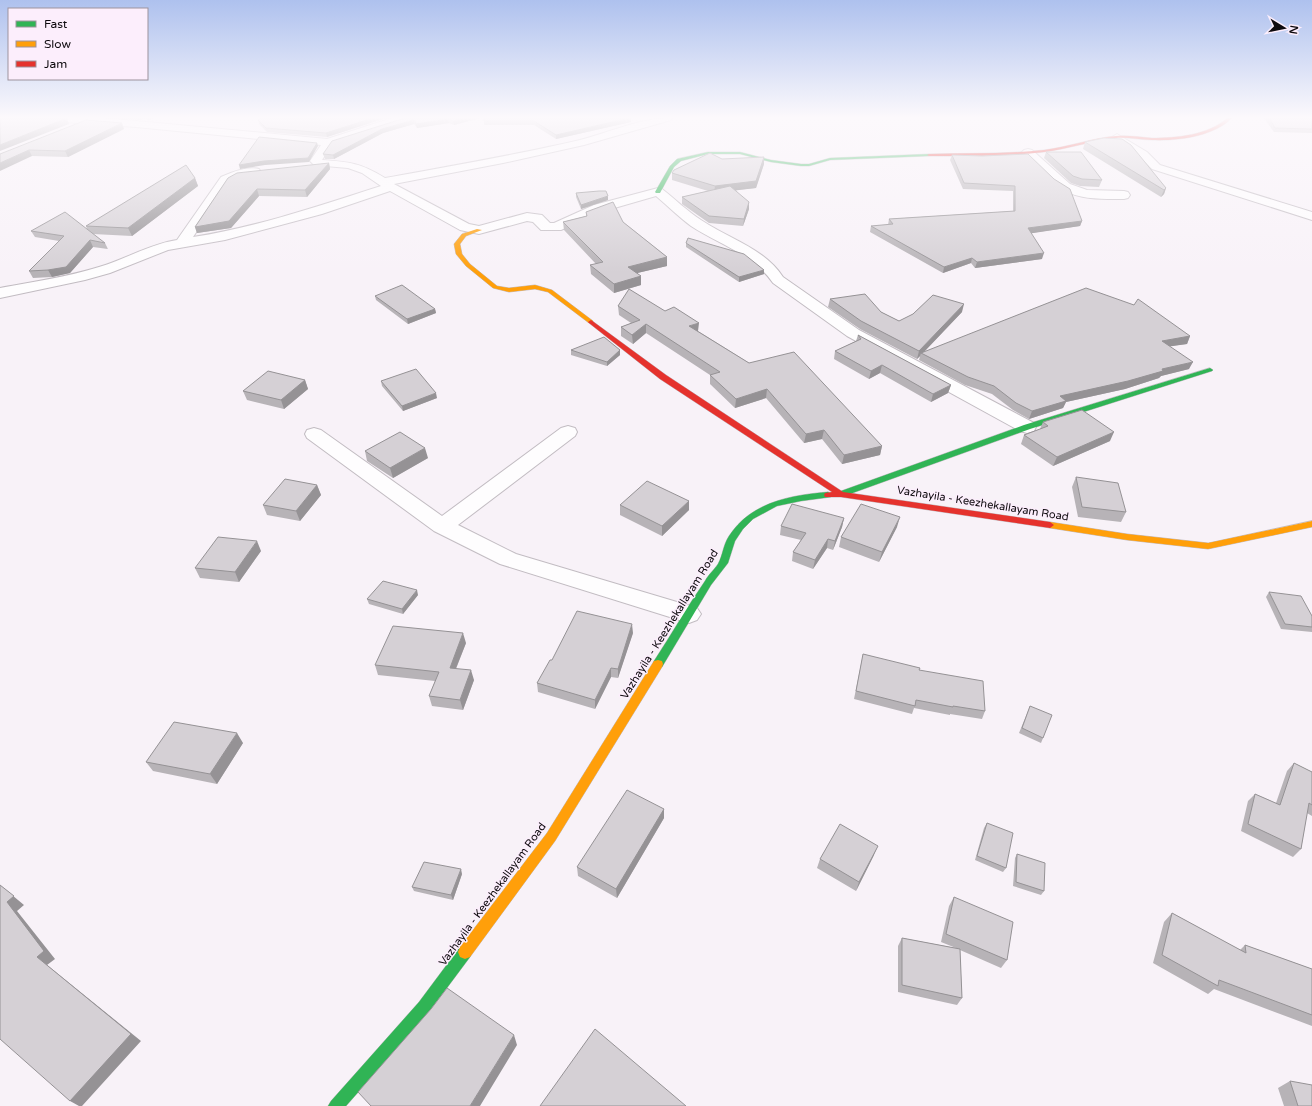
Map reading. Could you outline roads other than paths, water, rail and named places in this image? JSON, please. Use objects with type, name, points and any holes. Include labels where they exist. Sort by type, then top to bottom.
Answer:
[{"type":"street","points":[[363,170],[465,227],[479,230]]},
{"type":"street","points":[[0,293],[80,277],[104,270],[148,252],[182,243],[220,237],[244,231],[317,211],[387,184],[457,170]]},
{"type":"street","points":[[670,170],[658,192],[599,208],[556,227],[546,227],[537,218],[527,217],[479,230],[464,235],[459,239],[457,244],[459,254],[468,265],[495,287],[509,290],[535,287],[550,291],[663,377],[840,494],[1027,427],[1210,370]]},
{"type":"street","points":[[1047,170],[1071,190],[1084,194],[1124,195]]},
{"type":"street","points":[[1163,170],[1312,216]]},
{"type":"street","points":[[182,243],[225,180],[241,174],[270,171]]},
{"type":"street","points":[[658,192],[696,223],[762,261],[775,273],[778,280],[853,333],[1027,427]]},
{"type":"street","points":[[442,526],[568,432]]},
{"type":"street","points":[[314,434],[442,526],[508,559],[689,614]]},
{"type":"street","name":"Vazhayila - Keezhekallayam Road","points":[[336,1106],[424,1007],[551,837],[709,582],[725,560],[732,537],[749,518],[776,502],[809,495],[840,494],[1127,537],[1208,546],[1312,524]]}]
